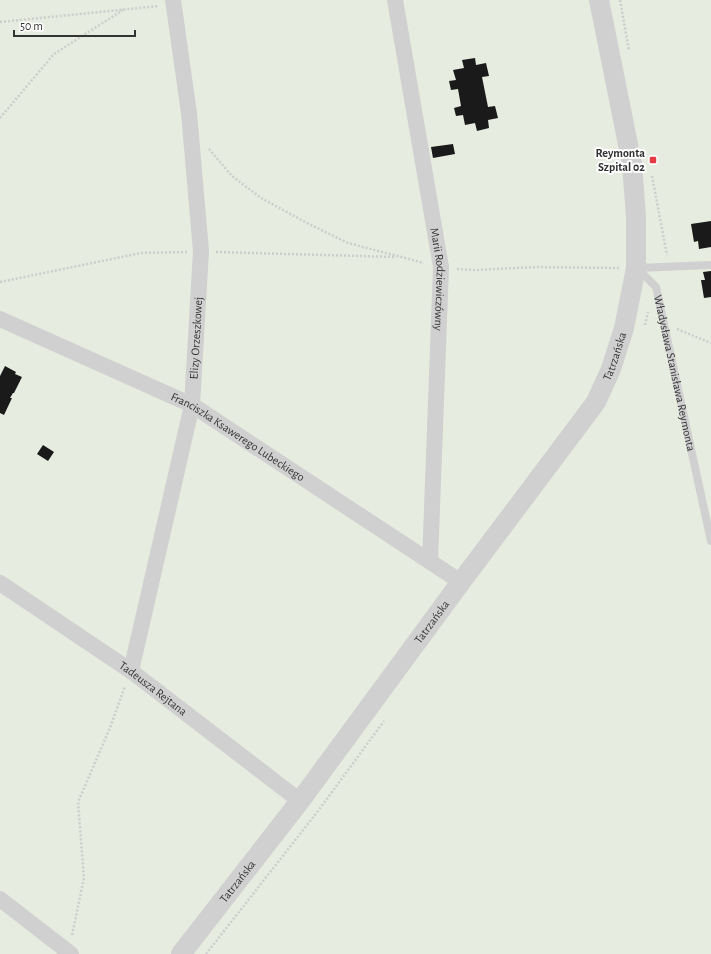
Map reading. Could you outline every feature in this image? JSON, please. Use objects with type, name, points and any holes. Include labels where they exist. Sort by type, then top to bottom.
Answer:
[{"type":"street","name":"Marii Rodziewiczówny","points":[[395,0],[441,267],[430,562]]},
{"type":"street","points":[[599,0],[632,164],[636,217],[636,268]]},
{"type":"street","name":"Elizy Orzeszkowej","points":[[131,671],[192,405],[201,251],[189,113],[173,2]]},
{"type":"street","name":"Tatrzańska","points":[[181,954],[300,801],[460,582],[596,402],[611,369],[624,328],[636,268]]},
{"type":"street","name":"Franciszka Ksawerego Lubeckiego","points":[[0,319],[192,405],[460,582]]},
{"type":"street","name":"Tadeusza Rejtana","points":[[0,583],[131,671],[300,801]]},
{"type":"street","points":[[0,899],[70,953]]},
{"type":"lane","points":[[636,268],[711,266]]},
{"type":"lane","name":"Władysława Stanisława Reymonta","points":[[636,268],[656,287],[711,541]]},
{"type":"path","points":[[0,22],[125,9],[173,2]]},
{"type":"path","points":[[0,118],[54,54],[125,9]]},
{"type":"path","points":[[207,147],[232,176],[261,198],[348,244],[441,267],[474,270],[536,267],[636,268]]},
{"type":"path","points":[[0,282],[141,253],[201,251],[401,258]]},
{"type":"path","points":[[665,324],[711,343]]},
{"type":"path","points":[[70,953],[84,878],[78,802],[110,728],[131,671]]},
{"type":"shaded area","points":[[0,0],[711,0],[711,954],[0,954]]},
{"type":"building","points":[[475,58],[476,65],[486,63],[489,76],[482,77],[488,107],[495,106],[498,118],[488,120],[489,128],[477,131],[475,123],[465,125],[463,115],[456,116],[454,108],[461,106],[458,89],[451,90],[449,81],[456,80],[453,70],[464,68],[462,60]]},
{"type":"building","points":[[453,144],[455,154],[433,158],[431,147]]},
{"type":"building","points":[[711,221],[711,247],[699,249],[698,241],[694,242],[691,224]]},
{"type":"building","points":[[711,271],[711,297],[704,298],[701,280],[705,280],[703,272]]},
{"type":"building","points":[[5,366],[16,372],[15,374],[22,377],[10,398],[12,398],[4,415],[0,413],[0,376]]},
{"type":"building","points":[[43,445],[54,452],[48,461],[37,454]]},
{"type":"place","name":"Reymonta Szpital 02","points":[[653,160]]}]
